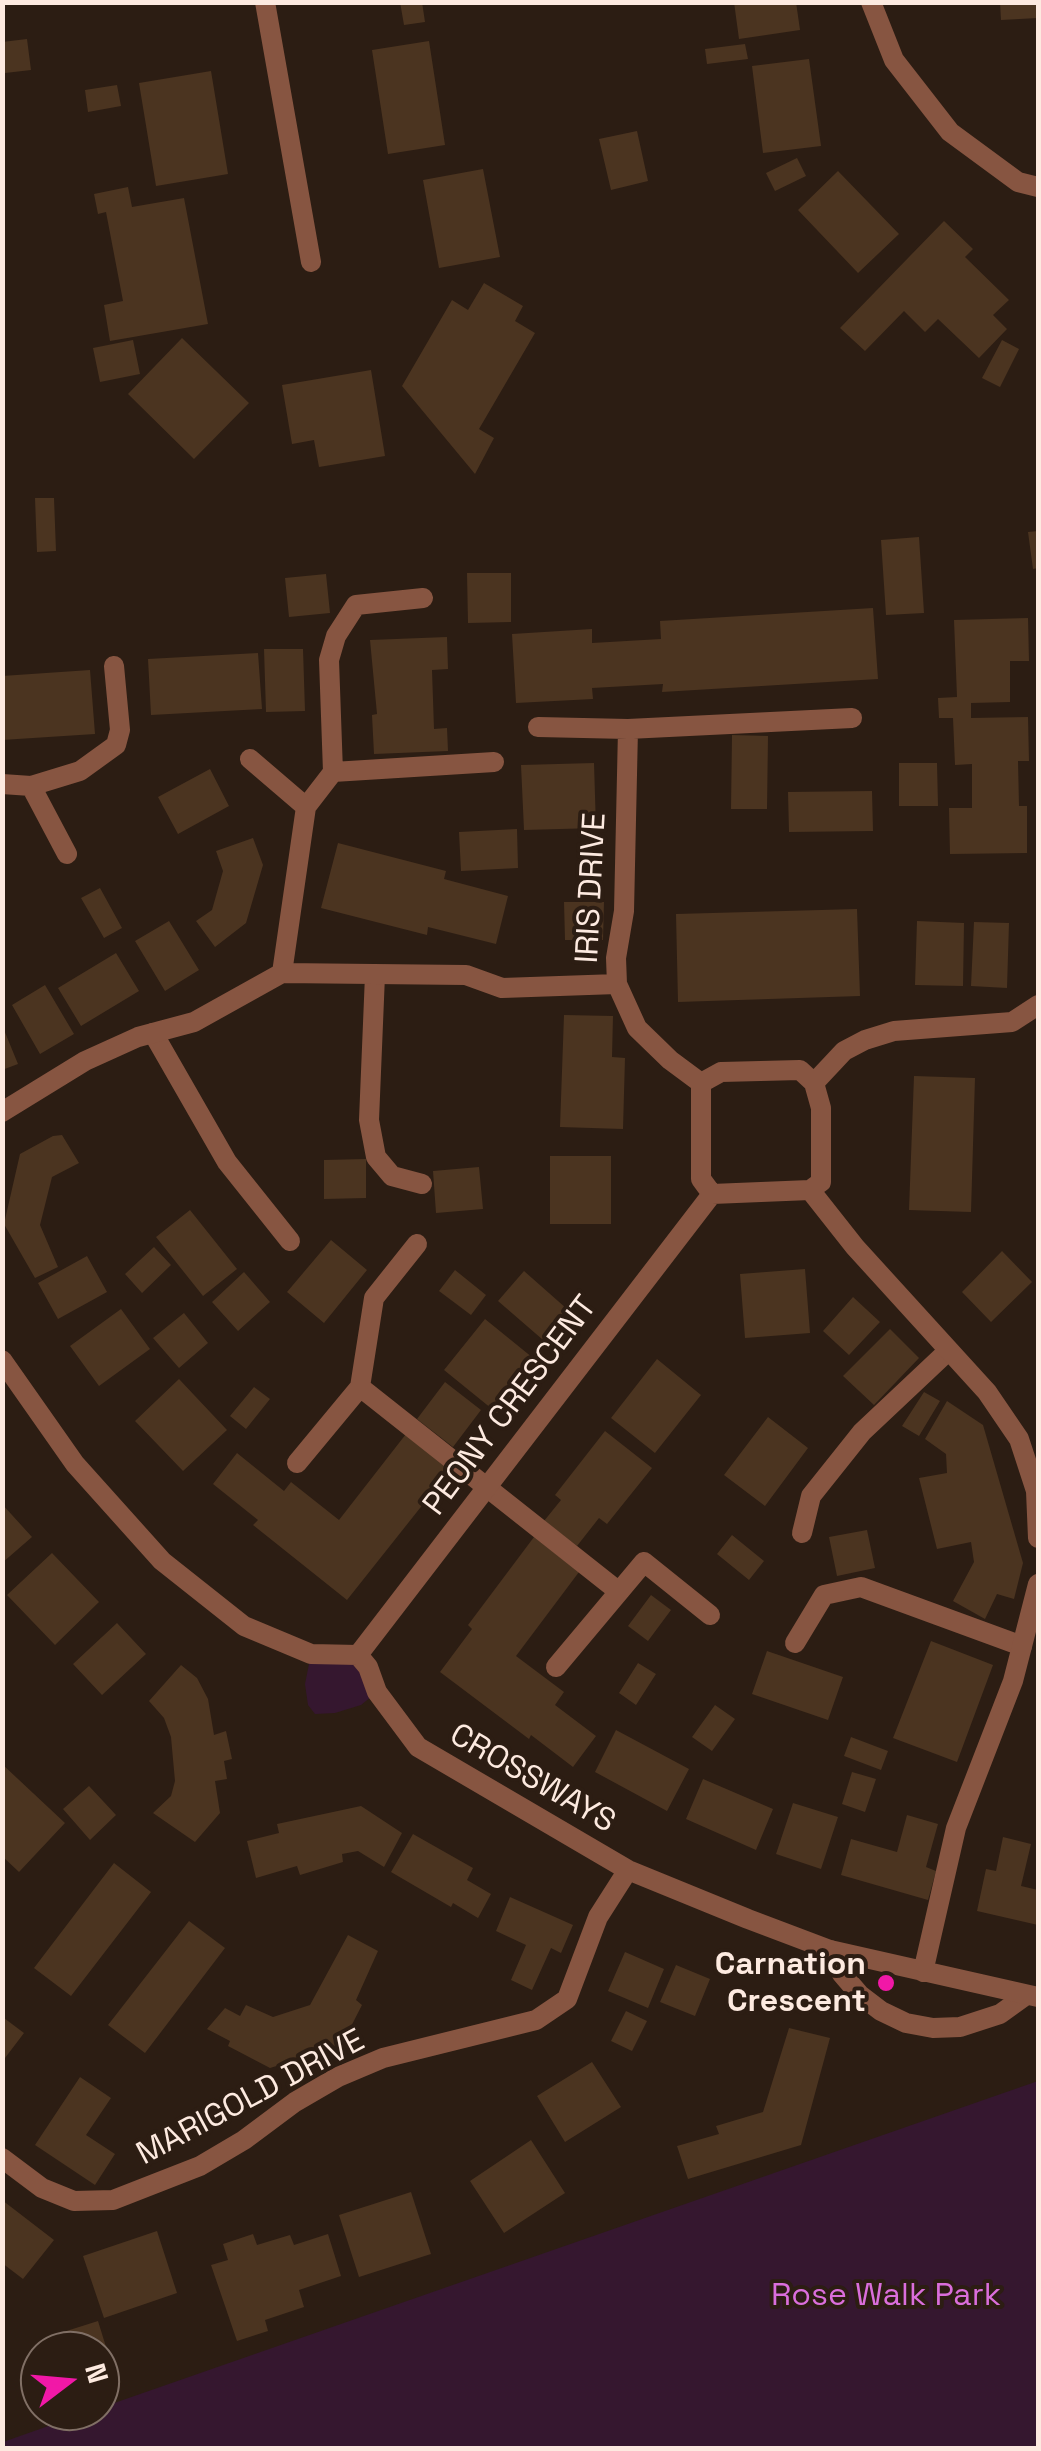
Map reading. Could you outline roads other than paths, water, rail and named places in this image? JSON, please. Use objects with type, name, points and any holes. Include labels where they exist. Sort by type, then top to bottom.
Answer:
[{"type":"street","points":[[265,2],[312,262]]},
{"type":"street","points":[[871,2],[894,60],[950,132],[1018,182],[1038,187]]},
{"type":"street","points":[[282,973],[306,807],[333,772],[329,660],[336,636],[356,605],[423,598]]},
{"type":"street","points":[[2,784],[31,786],[80,771],[116,744],[120,730],[114,666]]},
{"type":"street","points":[[538,727],[628,729],[852,718]]},
{"type":"street","name":"IRIS DRIVE","points":[[628,729],[624,911],[616,958],[617,984],[637,1028],[670,1060],[702,1083]]},
{"type":"street","points":[[250,759],[306,807]]},
{"type":"street","points":[[333,772],[494,762]]},
{"type":"street","points":[[31,786],[67,854]]},
{"type":"street","points":[[2,1112],[85,1060],[152,1033],[194,1022],[282,973],[466,975],[502,988],[617,984]]},
{"type":"street","points":[[374,974],[370,1120],[376,1157],[392,1176],[422,1184]]},
{"type":"street","points":[[814,1083],[844,1051],[866,1040],[894,1032],[1012,1022],[1038,1005]]},
{"type":"street","points":[[152,1033],[228,1162],[290,1240]]},
{"type":"street","points":[[800,1070],[814,1083],[820,1108],[821,1182],[810,1190],[712,1194],[701,1179],[702,1083],[721,1072],[800,1070]]},
{"type":"street","points":[[810,1190],[855,1248],[987,1392],[1018,1439],[1036,1491],[1038,1538]]},
{"type":"street","name":"PEONY CRESCENT","points":[[358,1656],[712,1194]]},
{"type":"street","points":[[297,1463],[360,1387],[374,1298],[417,1244]]},
{"type":"street","points":[[802,1533],[810,1496],[862,1432],[948,1351]]},
{"type":"street","points":[[2,1360],[75,1464],[162,1561],[244,1626],[310,1654],[358,1656]]},
{"type":"street","points":[[360,1387],[618,1591]]},
{"type":"street","points":[[556,1667],[644,1562],[710,1614]]},
{"type":"street","points":[[923,1972],[956,1828],[1013,1682],[1038,1584]]},
{"type":"street","points":[[796,1643],[824,1595],[861,1587],[1022,1646]]},
{"type":"street","name":"CROSSWAYS","points":[[358,1656],[368,1667],[377,1692],[418,1748],[628,1870],[830,1950],[1032,1996]]},
{"type":"street","name":"MARIGOLD DRIVE","points":[[2,2158],[42,2188],[74,2201],[114,2200],[200,2166],[338,2077],[410,2050],[536,2020],[566,1999],[598,1917],[628,1870]]},
{"type":"street","points":[[830,1950],[842,1974],[860,1995],[881,2012],[906,2023],[960,2027],[1000,2014],[1032,1996]]},
{"type":"place","name":"Carnation Crescent","points":[[886,1983]]},
{"type":"park label","name":"Rose Walk Park","points":[[886,2296]]}]
